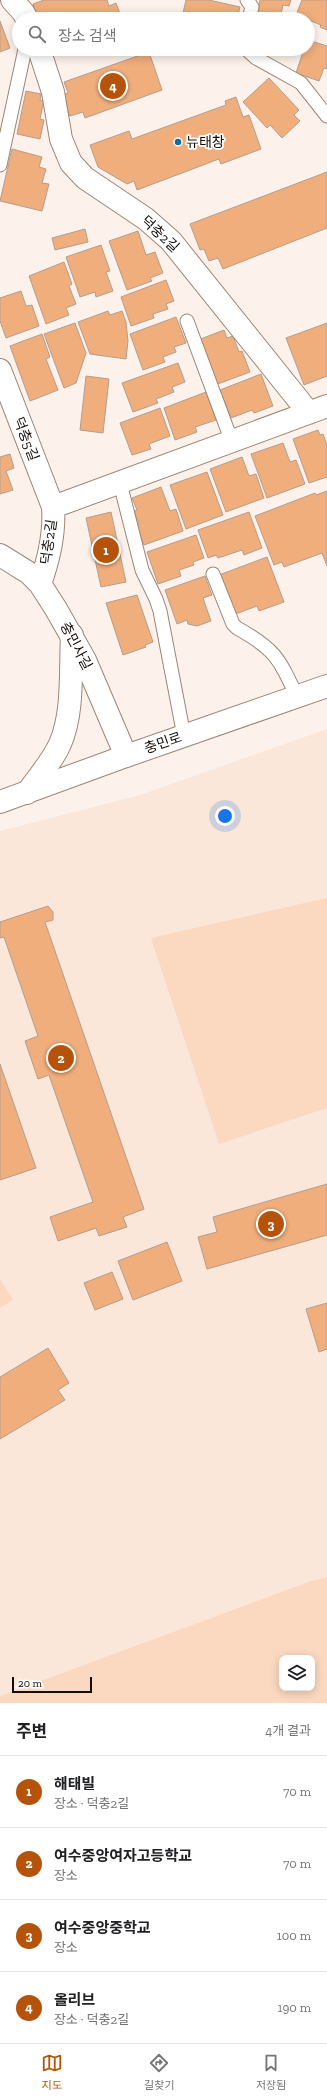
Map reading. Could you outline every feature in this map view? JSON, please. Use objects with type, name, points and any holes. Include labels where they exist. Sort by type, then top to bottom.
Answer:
[{"type":"street","points":[[12,0],[21,12]]},
{"type":"street","name":"덕충2길","points":[[40,584],[47,564],[52,542],[54,524],[53,507],[318,410],[171,241],[146,219],[85,178],[71,163],[61,139],[53,92],[41,56]]},
{"type":"street","name":"덕충5길","points":[[0,370],[53,507]]},
{"type":"street","name":"충민사길","points":[[0,555],[29,573],[40,584],[72,635],[97,687],[126,756]]},
{"type":"street","points":[[27,793],[54,754],[63,737],[69,705],[72,635]]},
{"type":"street","name":"충민로","points":[[0,802],[126,756],[327,686]]},
{"type":"lane","points":[[248,0],[252,8],[251,12]]},
{"type":"lane","points":[[0,165],[23,56]]},
{"type":"lane","points":[[254,56],[301,83],[327,116]]},
{"type":"lane","points":[[188,321],[232,442]]},
{"type":"lane","points":[[120,483],[142,570],[160,611],[184,736]]},
{"type":"lane","points":[[213,574],[233,624],[236,628],[267,646],[276,656],[297,697]]},
{"type":"shaded area","points":[[327,729],[327,1577],[311,1581],[0,1696],[0,831],[140,795]]},
{"type":"shaded area","points":[[327,898],[327,1108],[219,1144],[151,938]]},
{"type":"shaded area","points":[[0,1279],[13,1300],[0,1308]]},
{"type":"shaded area","points":[[327,1577],[327,1703],[0,1703],[0,1696],[311,1581]]},
{"type":"building","points":[[44,0],[107,0],[109,6],[116,3],[119,12],[36,12],[33,4]]},
{"type":"building","points":[[186,0],[209,0],[240,7],[239,12],[183,12]]},
{"type":"building","points":[[260,0],[291,0],[289,6],[283,5],[282,12],[257,12]]},
{"type":"building","points":[[302,0],[327,0],[327,30],[315,23],[315,12],[297,12]]},
{"type":"building","points":[[0,21],[10,48],[0,52]]},
{"type":"building","points":[[315,42],[327,46],[327,69],[324,68],[319,81],[296,73],[302,56],[315,56]]},
{"type":"building","points":[[138,56],[150,56],[162,90],[85,118],[83,112],[70,116],[62,95],[68,93],[64,82]]},
{"type":"building","points":[[269,78],[299,110],[294,115],[300,121],[282,138],[270,125],[267,128],[243,102]]},
{"type":"building","points":[[26,91],[41,94],[40,100],[44,101],[40,119],[44,120],[40,139],[17,134]]},
{"type":"building","name":"뉴태창","points":[[236,97],[243,117],[249,115],[261,149],[221,164],[219,159],[137,190],[134,181],[127,184],[98,167],[90,145],[129,131],[132,139],[226,105],[225,101]]},
{"type":"building","points":[[12,149],[42,157],[39,167],[46,169],[42,183],[49,184],[42,211],[0,201]]},
{"type":"building","points":[[327,172],[327,228],[223,269],[218,258],[209,261],[204,249],[200,250],[190,224]]},
{"type":"building","points":[[85,229],[88,242],[55,250],[52,238]]},
{"type":"building","points":[[138,231],[146,255],[155,252],[163,273],[150,278],[152,281],[127,290],[109,241]]},
{"type":"building","points":[[101,245],[110,271],[106,272],[113,291],[96,297],[95,292],[80,297],[66,257]]},
{"type":"building","points":[[64,262],[72,284],[69,286],[76,304],[66,308],[69,315],[46,324],[29,276]]},
{"type":"building","points":[[166,280],[174,301],[166,304],[168,309],[153,314],[154,318],[131,326],[121,297]]},
{"type":"building","points":[[21,291],[26,306],[32,305],[39,326],[6,338],[0,321],[0,298]]},
{"type":"building","points":[[108,311],[110,315],[122,311],[126,322],[128,341],[126,359],[90,354],[78,322]]},
{"type":"building","points":[[176,317],[186,343],[174,347],[176,352],[163,357],[165,362],[143,370],[130,334]]},
{"type":"building","points":[[75,323],[86,353],[76,383],[64,388],[44,334]]},
{"type":"building","points":[[327,323],[327,376],[304,385],[286,338]]},
{"type":"building","points":[[224,330],[227,338],[233,336],[239,352],[242,351],[250,372],[215,385],[198,340]]},
{"type":"building","points":[[42,334],[50,357],[46,359],[58,390],[30,401],[10,346]]},
{"type":"building","points":[[178,363],[185,382],[172,387],[174,392],[156,399],[158,403],[133,412],[122,383]]},
{"type":"building","points":[[261,374],[273,406],[254,413],[252,410],[231,418],[220,390]]},
{"type":"building","points":[[86,376],[109,379],[103,433],[80,430]]},
{"type":"building","points":[[206,392],[216,420],[195,427],[197,432],[175,440],[164,408]]},
{"type":"building","points":[[160,408],[170,436],[149,444],[151,449],[132,455],[120,423]]},
{"type":"building","points":[[318,430],[320,435],[323,434],[327,445],[327,477],[309,483],[293,439]]},
{"type":"building","points":[[283,443],[290,462],[296,460],[305,484],[267,498],[251,454]]},
{"type":"building","points":[[10,454],[14,468],[6,471],[13,490],[0,494],[0,457]]},
{"type":"building","points":[[242,457],[249,476],[256,474],[264,498],[226,512],[210,469]]},
{"type":"building","points":[[207,472],[223,515],[186,529],[170,485]]},
{"type":"building","points":[[161,487],[170,511],[176,509],[183,531],[144,545],[136,525],[139,524],[134,511],[137,510],[132,498]]},
{"type":"building","points":[[327,491],[327,566],[322,553],[284,567],[282,562],[274,565],[255,516],[315,493],[316,495]]},
{"type":"building","points":[[111,512],[126,582],[101,587],[86,518]]},
{"type":"building","points":[[249,512],[262,548],[244,555],[242,550],[218,558],[216,555],[208,558],[198,530]]},
{"type":"building","points":[[196,535],[204,558],[193,562],[194,565],[179,570],[181,576],[158,584],[147,552]]},
{"type":"building","points":[[267,557],[284,602],[259,611],[257,606],[233,615],[219,575]]},
{"type":"building","points":[[205,576],[212,595],[203,598],[211,621],[197,626],[188,624],[187,620],[177,624],[165,590]]},
{"type":"building","points":[[137,595],[153,642],[145,645],[146,647],[123,655],[106,603]]},
{"type":"building","points":[[48,906],[53,912],[53,920],[45,922],[144,1209],[123,1217],[127,1227],[99,1236],[96,1228],[58,1241],[50,1217],[93,1202],[49,1075],[38,1079],[25,1041],[38,1036],[4,937],[0,938],[0,922]]},
{"type":"building","points":[[0,1064],[36,1168],[0,1180]]},
{"type":"building","points":[[327,1184],[327,1235],[207,1269],[198,1237],[217,1232],[213,1217]]},
{"type":"building","points":[[167,1242],[182,1281],[133,1300],[118,1261]]},
{"type":"building","points":[[112,1272],[123,1299],[95,1310],[84,1283]]},
{"type":"building","points":[[327,1303],[327,1349],[319,1352],[306,1309]]},
{"type":"building","points":[[48,1348],[69,1383],[58,1390],[65,1400],[0,1439],[0,1377]]},
{"type":"place","name":"올리브","points":[[113,86]]},
{"type":"place","name":"뉴태창","points":[[178,142]]},
{"type":"place","name":"해태빌","points":[[106,550]]},
{"type":"place","name":"여수중앙여자고등학교","points":[[61,1058]]},
{"type":"place","name":"여수중앙중학교","points":[[271,1224]]}]
